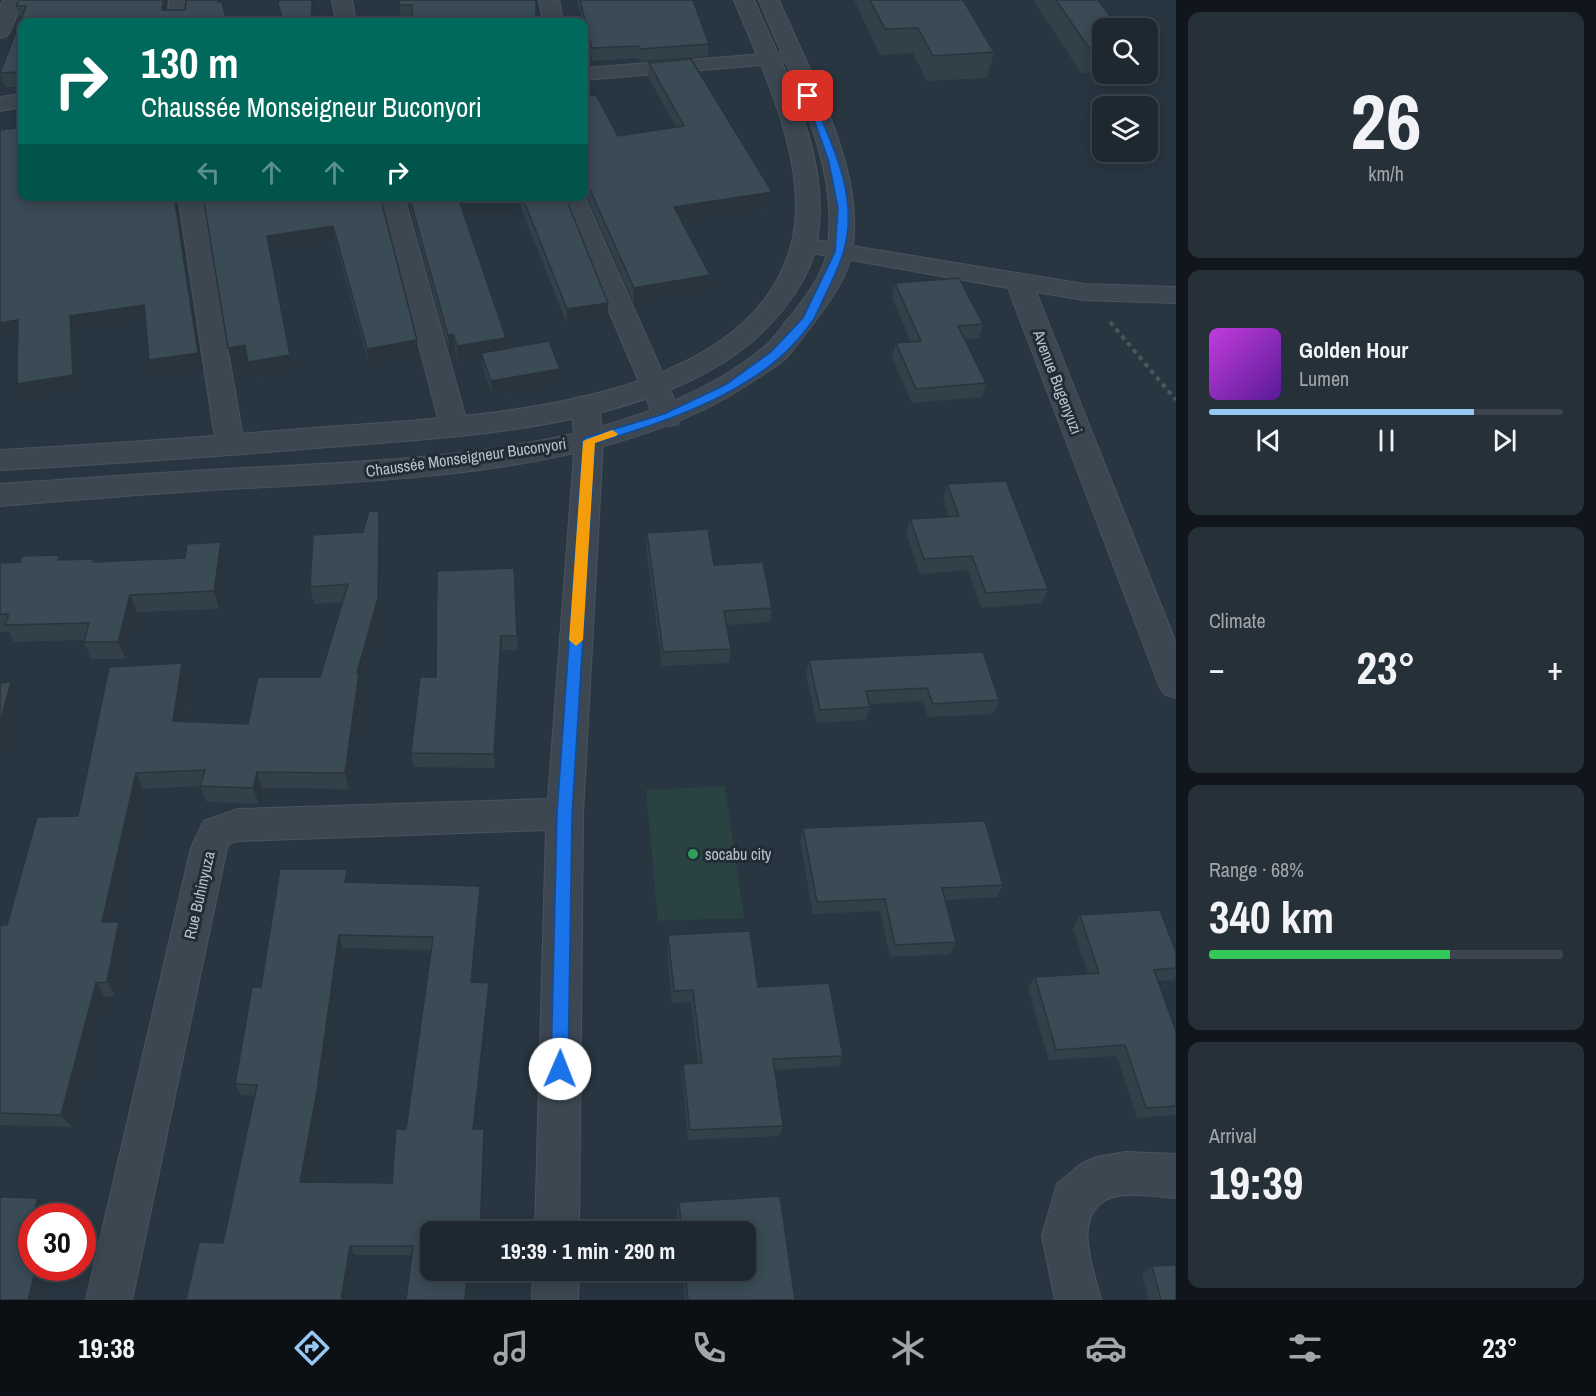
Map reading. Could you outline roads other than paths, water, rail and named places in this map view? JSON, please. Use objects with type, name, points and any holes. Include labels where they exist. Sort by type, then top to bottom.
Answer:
[{"type":"street","points":[[0,32],[13,0]]},
{"type":"street","points":[[177,18],[179,0]]},
{"type":"street","points":[[342,0],[345,18]]},
{"type":"street","points":[[549,0],[552,18]]},
{"type":"street","name":"Chaussée Monseigneur Buconyori","points":[[0,495],[364,471],[488,457],[589,441],[668,417],[729,388],[775,354],[808,319],[840,252],[843,208],[833,162],[780,59],[744,0]]},
{"type":"street","name":"Chaussée Monseigneur Buconyori","points":[[0,460],[230,445],[454,426],[585,405],[656,384],[711,360],[752,330],[774,303],[793,275],[804,245],[809,211],[801,162],[789,118],[769,0]]},
{"type":"street","points":[[588,74],[780,59]]},
{"type":"street","points":[[0,104],[18,102]]},
{"type":"street","points":[[191,201],[230,445]]},
{"type":"street","points":[[393,201],[454,426]]},
{"type":"street","points":[[574,201],[656,384],[668,417]]},
{"type":"street","points":[[804,245],[1084,292],[1176,295]]},
{"type":"street","name":"Avenue Bugenyuzi","points":[[1019,282],[1176,685]]},
{"type":"street","points":[[557,1221],[565,814],[589,441],[585,405]]},
{"type":"street","name":"Rue Buhinyuza","points":[[109,1300],[209,848],[217,832],[238,825],[565,814]]},
{"type":"street","points":[[1078,1300],[1064,1236],[1072,1200],[1096,1179],[1126,1174],[1176,1176]]},
{"type":"street","points":[[555,1300],[556,1281]]},
{"type":"place","name":"socabu city","points":[[693,854]]}]
